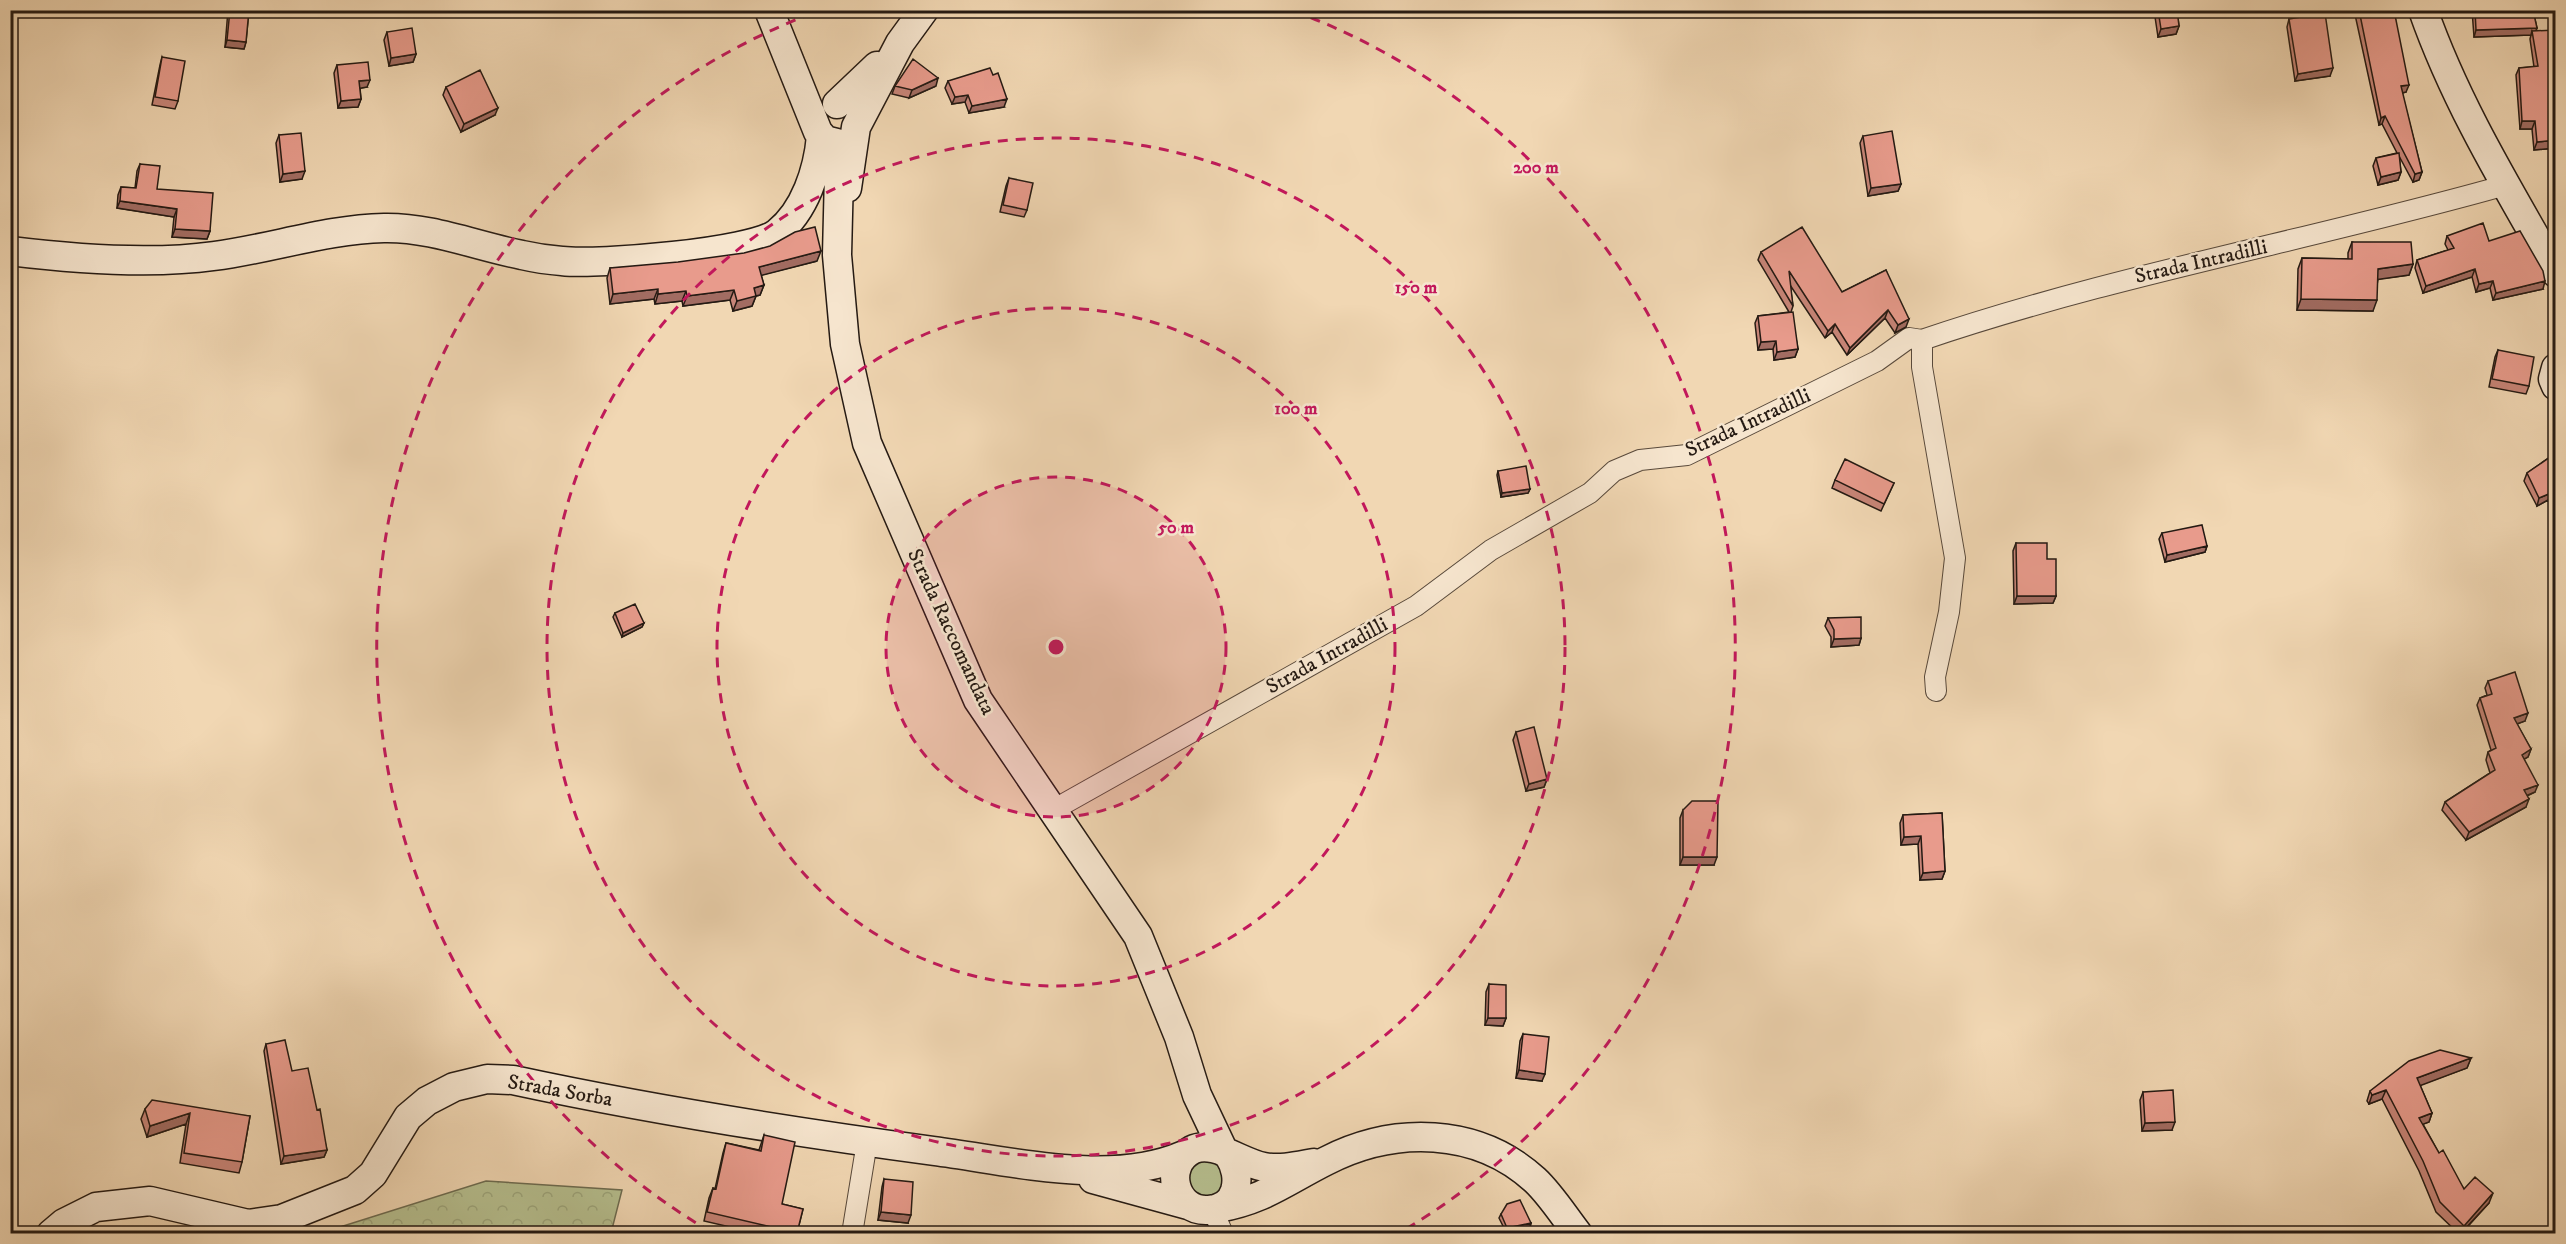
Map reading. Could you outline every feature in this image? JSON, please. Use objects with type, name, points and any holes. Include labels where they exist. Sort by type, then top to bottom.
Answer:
[{"type":"street","points":[[769,10],[822,136],[835,158],[839,174],[838,234]]},
{"type":"street","points":[[822,136],[832,143],[846,141],[855,129],[900,43],[924,10]]},
{"type":"street","points":[[2423,10],[2439,56],[2467,116],[2556,273]]},
{"type":"street","points":[[10,251],[93,258],[189,259],[385,228],[434,233],[522,255],[563,261],[617,261],[729,248],[756,242],[776,233],[792,217],[818,167],[822,136],[818,117],[827,106],[835,104],[900,43]]},
{"type":"street","points":[[795,73],[811,93],[849,109],[856,120],[838,234]]},
{"type":"street","name":"Strada Intradilli","points":[[1053,810],[1416,606],[1491,550],[1590,493],[1614,471],[1640,460],[1687,454],[1877,362],[1910,338],[1922,340],[2006,311],[2139,275],[2394,216],[2506,185]]},
{"type":"street","name":"Strada Raccomandata","points":[[838,234],[844,344],[867,443],[978,700],[1138,936],[1179,1037],[1197,1095]]},
{"type":"street","points":[[1922,340],[1924,378],[1955,558],[1949,612],[1935,676],[1936,691]]},
{"type":"street","points":[[2556,368],[2553,379],[2556,386]]},
{"type":"street","name":"Strada Sorba","points":[[51,1233],[64,1223],[96,1206],[150,1201],[248,1224],[292,1216],[355,1190],[373,1174],[408,1117],[427,1101],[454,1087],[487,1079],[513,1080],[706,1117],[867,1142],[1057,1167]]},
{"type":"street","points":[[1197,1095],[1198,1132],[1174,1176],[1175,1187],[1180,1197],[1210,1214]]},
{"type":"street","points":[[1197,1095],[1238,1175],[1238,1185],[1233,1195],[1210,1214]]},
{"type":"street","points":[[1057,1167],[1210,1214],[1277,1190],[1325,1161],[1352,1149],[1382,1141],[1425,1136],[1466,1142],[1503,1156],[1537,1182],[1578,1233]]},
{"type":"street","points":[[852,1233],[867,1142]]},
{"type":"street","points":[[1057,1167],[1130,1170],[1163,1164],[1208,1146],[1266,1167],[1286,1168],[1325,1161]]},
{"type":"green space","points":[[1199,1159],[1218,1163],[1225,1181],[1219,1193],[1206,1198],[1193,1193],[1187,1174]]},
{"type":"green space","points":[[486,1181],[622,1190],[611,1233],[321,1233]]},
{"type":"building","points":[[230,10],[249,10],[246,42],[227,40]]},
{"type":"building","points":[[2158,10],[2177,10],[2179,26],[2161,29]]},
{"type":"building","points":[[2359,10],[2394,10],[2409,85],[2401,86],[2422,172],[2415,174],[2385,116],[2381,118]]},
{"type":"building","points":[[2475,10],[2533,10],[2537,28],[2476,30]]},
{"type":"building","points":[[2325,13],[2333,68],[2298,74],[2289,19]]},
{"type":"building","points":[[412,28],[416,54],[391,58],[387,32]]},
{"type":"building","points":[[2556,30],[2556,140],[2537,142],[2535,121],[2522,121],[2519,68],[2538,66],[2532,31]]},
{"type":"building","points":[[162,57],[185,61],[178,101],[155,97]]},
{"type":"building","points":[[913,59],[938,78],[912,90],[895,86]]},
{"type":"building","points":[[368,62],[370,80],[359,81],[361,99],[341,101],[337,65]]},
{"type":"building","points":[[990,68],[993,75],[998,73],[1007,99],[972,106],[968,95],[955,97],[948,81]]},
{"type":"building","points":[[480,70],[498,108],[464,124],[446,87]]},
{"type":"building","points":[[1892,131],[1901,184],[1871,188],[1863,136]]},
{"type":"building","points":[[301,133],[305,171],[283,174],[279,135]]},
{"type":"building","points":[[2399,153],[2401,172],[2381,177],[2376,158]]},
{"type":"building","points":[[140,164],[160,166],[157,189],[213,193],[210,231],[175,229],[177,209],[120,201],[121,187],[136,188]]},
{"type":"building","points":[[1009,178],[1033,183],[1027,210],[1003,205]]},
{"type":"building","points":[[2483,223],[2489,241],[2520,231],[2543,271],[2545,281],[2496,293],[2493,281],[2479,284],[2475,269],[2426,286],[2417,260],[2454,248],[2447,236]]},
{"type":"building","points":[[815,227],[821,251],[759,267],[764,285],[754,288],[756,296],[737,301],[734,290],[687,296],[686,291],[658,294],[658,289],[613,294],[610,268],[744,253],[770,246],[795,232]]},
{"type":"building","points":[[1802,227],[1842,292],[1886,270],[1909,319],[1898,325],[1888,310],[1850,348],[1835,324],[1828,331],[1789,271],[1793,306],[1761,252]]},
{"type":"building","points":[[2352,242],[2411,242],[2413,264],[2378,269],[2377,300],[2301,299],[2302,258],[2352,259]]},
{"type":"building","points":[[1793,312],[1798,349],[1777,352],[1776,341],[1761,342],[1758,316]]},
{"type":"building","points":[[2498,350],[2534,357],[2529,386],[2492,379]]},
{"type":"building","points":[[2556,453],[2556,499],[2554,500],[2551,493],[2539,498],[2527,473]]},
{"type":"building","points":[[1845,459],[1894,483],[1884,504],[1835,480]]},
{"type":"building","points":[[1526,466],[1530,489],[1502,493],[1498,471]]},
{"type":"building","points":[[2202,525],[2207,546],[2167,555],[2162,533]]},
{"type":"building","points":[[2016,543],[2047,543],[2047,559],[2056,559],[2056,596],[2017,596]]},
{"type":"building","points":[[635,604],[644,623],[623,633],[615,613]]},
{"type":"building","points":[[1861,617],[1861,638],[1834,639],[1834,630],[1828,618]]},
{"type":"building","points":[[2515,672],[2528,713],[2514,718],[2531,749],[2522,755],[2538,785],[2524,790],[2529,799],[2469,832],[2445,802],[2495,770],[2488,752],[2496,748],[2480,698],[2492,694],[2488,681]]},
{"type":"building","points":[[1534,727],[1547,779],[1529,784],[1516,732]]},
{"type":"building","points":[[1692,801],[1718,801],[1717,857],[1683,857],[1683,810]]},
{"type":"building","points":[[1942,813],[1945,871],[1923,873],[1921,836],[1904,837],[1903,815]]},
{"type":"building","points":[[1489,984],[1506,985],[1506,1018],[1488,1018]]},
{"type":"building","points":[[1523,1034],[1549,1037],[1545,1074],[1519,1070]]},
{"type":"building","points":[[285,1040],[292,1071],[308,1068],[317,1110],[320,1109],[327,1150],[284,1156],[266,1044]]},
{"type":"building","points":[[2440,1050],[2471,1058],[2417,1078],[2432,1113],[2419,1118],[2439,1153],[2443,1150],[2464,1189],[2475,1177],[2493,1193],[2464,1226],[2440,1202],[2423,1161],[2386,1090],[2372,1095],[2370,1091],[2409,1061]]},
{"type":"building","points":[[2173,1090],[2175,1122],[2145,1123],[2143,1092]]},
{"type":"building","points":[[152,1100],[250,1116],[242,1162],[184,1153],[190,1113],[150,1126],[145,1109]]},
{"type":"building","points":[[764,1135],[795,1142],[782,1204],[803,1209],[797,1233],[707,1212],[713,1188],[716,1189],[726,1143],[761,1151]]},
{"type":"building","points":[[884,1179],[913,1182],[911,1215],[881,1212]]},
{"type":"building","points":[[1520,1200],[1531,1223],[1507,1228],[1501,1214],[1507,1204]]}]
